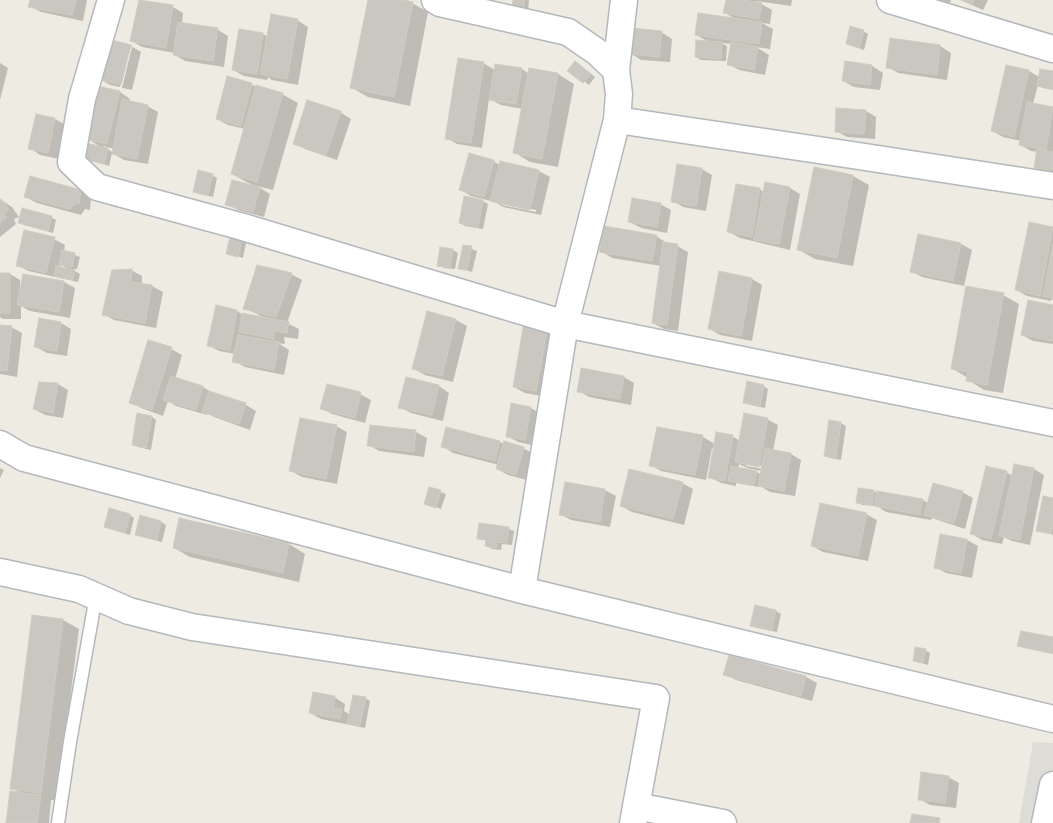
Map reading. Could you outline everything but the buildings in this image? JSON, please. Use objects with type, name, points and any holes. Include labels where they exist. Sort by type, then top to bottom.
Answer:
[{"type":"street","points":[[111,0],[82,99],[71,162],[97,187],[242,227],[565,324],[1053,423]]},
{"type":"street","points":[[435,0],[440,4],[568,32],[597,52],[616,70]]},
{"type":"street","points":[[522,590],[565,324],[617,120],[619,94],[616,70],[624,0]]},
{"type":"street","points":[[890,0],[1053,49]]},
{"type":"street","points":[[617,120],[852,154],[1053,186]]},
{"type":"street","points":[[0,444],[24,458],[522,590],[1053,719]]},
{"type":"street","points":[[0,572],[79,589],[128,611],[192,627],[656,698],[634,814],[723,823]]},
{"type":"street","points":[[1045,823],[1053,785]]},
{"type":"lane","points":[[58,823],[70,742],[96,596]]},
{"type":"shaded area","points":[[1033,742],[1053,743],[1053,823],[1019,823]]}]
